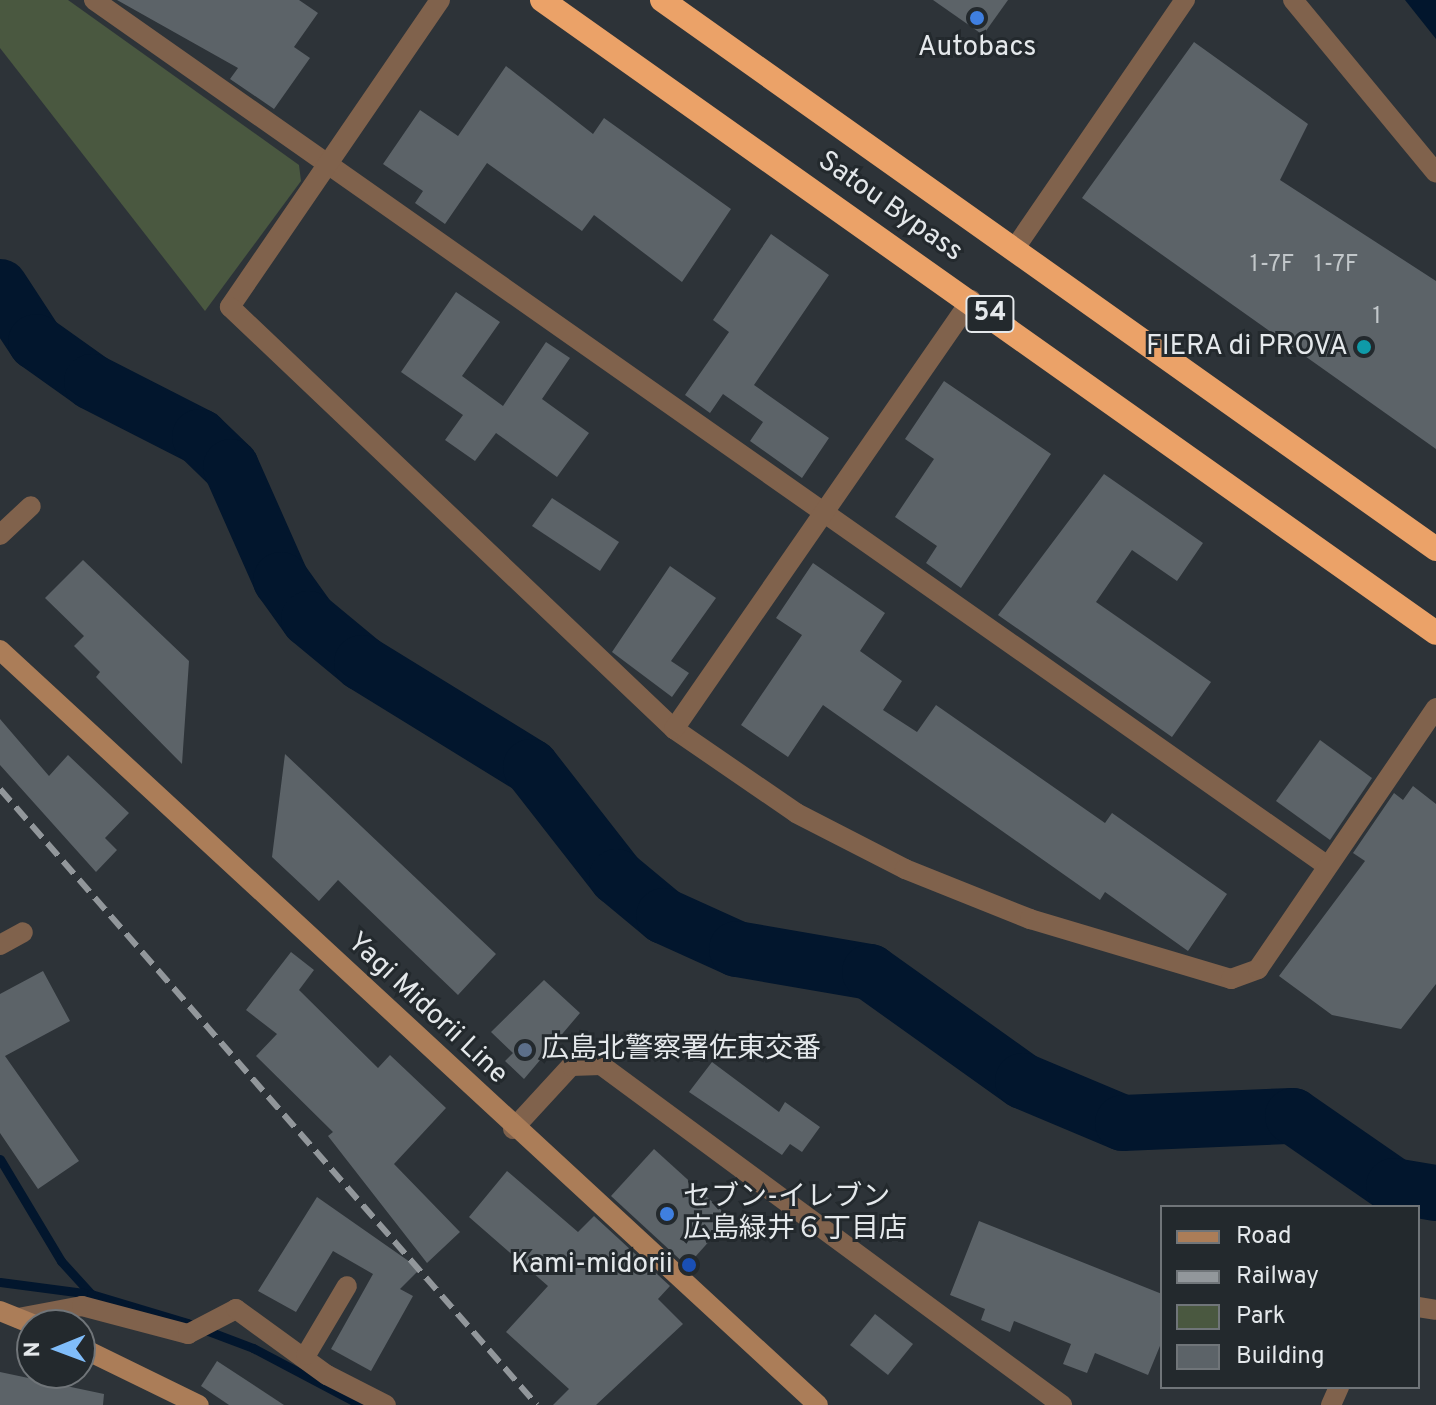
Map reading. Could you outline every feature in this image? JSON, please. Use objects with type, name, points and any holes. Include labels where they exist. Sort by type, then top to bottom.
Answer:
[{"type":"highway","name":"Satou Bypass","points":[[542,0],[971,300],[1436,633]]},
{"type":"highway","name":"Satou Bypass","points":[[662,0],[1436,549]]},
{"type":"main road","name":"Yagi Midorii Line","points":[[0,650],[513,1129],[818,1405]]},
{"type":"main road","points":[[96,1355],[199,1405]]},
{"type":"street","points":[[94,0],[1326,865]]},
{"type":"street","points":[[440,0],[230,307],[674,729],[796,813],[905,869],[1030,919],[1231,979],[1258,969],[1326,865],[1436,708]]},
{"type":"street","points":[[1015,248],[1185,0]]},
{"type":"street","points":[[1293,0],[1436,173]]},
{"type":"street","points":[[674,729],[829,514],[971,300]]},
{"type":"street","points":[[0,535],[31,506]]},
{"type":"street","points":[[0,945],[23,932]]},
{"type":"street","points":[[513,1129],[571,1066],[601,1065],[1062,1405]]},
{"type":"street","points":[[306,1355],[347,1286]]},
{"type":"street","points":[[66,1309],[82,1306],[93,1309]]},
{"type":"street","points":[[96,1310],[188,1334],[236,1309],[306,1355],[327,1375],[386,1405]]},
{"type":"green space","points":[[0,0],[68,0],[299,165],[301,181],[205,311],[0,48]]},
{"type":"water","points":[[1405,0],[1436,0],[1436,39]]},
{"type":"building","points":[[117,0],[299,0],[318,13],[294,47],[310,58],[274,109],[230,79],[238,68]]},
{"type":"building","name":"Autobacs","points":[[933,0],[1008,0],[983,35]]},
{"type":"building","points":[[1194,42],[1308,124],[1280,180],[1436,281],[1436,449],[1082,198]]},
{"type":"building","points":[[506,66],[593,134],[604,118],[731,209],[682,282],[594,215],[582,231],[487,163],[445,224],[415,203],[423,191],[383,164],[420,110],[458,136]]},
{"type":"building","points":[[771,234],[829,275],[754,385],[829,438],[802,478],[750,441],[763,422],[723,394],[710,413],[685,395],[729,332],[713,320]]},
{"type":"building","points":[[456,292],[500,322],[462,376],[503,406],[546,342],[570,358],[542,399],[589,433],[557,477],[496,433],[475,461],[445,440],[463,415],[401,372]]},
{"type":"building","points":[[944,381],[1051,454],[961,588],[926,563],[937,546],[895,517],[934,459],[905,439]]},
{"type":"building","points":[[1104,474],[1203,543],[1177,581],[1132,550],[1096,602],[1211,682],[1172,737],[998,615]]},
{"type":"building","points":[[552,498],[619,542],[600,571],[532,526]]},
{"type":"building","points":[[83,560],[189,661],[182,764],[96,677],[100,672],[74,646],[84,636],[45,598]]},
{"type":"building","points":[[813,563],[885,613],[860,651],[902,681],[883,710],[917,732],[936,705],[1105,823],[1112,813],[1227,894],[1188,951],[1105,892],[1100,900],[823,705],[788,757],[741,725],[802,635],[776,618]]},
{"type":"building","points":[[670,566],[716,598],[671,661],[689,673],[672,697],[612,652]]},
{"type":"building","points":[[0,719],[49,776],[68,755],[129,813],[105,838],[117,850],[96,872],[0,765]]},
{"type":"building","points":[[1320,740],[1372,778],[1330,840],[1276,801]]},
{"type":"building","points":[[285,754],[496,954],[458,995],[338,880],[319,901],[272,857]]},
{"type":"building","points":[[1413,786],[1436,804],[1436,984],[1401,1029],[1332,1015],[1279,976],[1365,861],[1353,853],[1394,793],[1403,800]]},
{"type":"building","points":[[291,952],[314,970],[299,990],[378,1068],[390,1055],[446,1108],[394,1164],[460,1232],[427,1263],[328,1136],[333,1132],[256,1056],[277,1034],[246,1010]]},
{"type":"building","points":[[43,971],[70,1021],[5,1056],[79,1161],[38,1189],[0,1133],[0,994]]},
{"type":"building","points":[[544,980],[580,1013],[524,1079],[505,1061],[513,1053],[491,1032]]},
{"type":"building","points":[[712,1062],[779,1112],[785,1102],[820,1127],[802,1152],[790,1144],[782,1155],[689,1092]]},
{"type":"building","points":[[654,1149],[730,1218],[687,1266],[611,1196]]},
{"type":"building","points":[[507,1171],[578,1232],[594,1216],[670,1286],[658,1299],[683,1324],[596,1405],[553,1405],[569,1389],[506,1332],[548,1286],[469,1217]]},
{"type":"building","points":[[317,1197],[420,1269],[400,1289],[413,1296],[371,1371],[331,1349],[373,1274],[333,1251],[296,1312],[258,1291]]},
{"type":"building","points":[[979,1221],[1160,1293],[1160,1346],[1148,1375],[1095,1353],[1087,1373],[1063,1364],[1071,1344],[1014,1321],[1010,1332],[981,1320],[985,1309],[950,1295]]},
{"type":"building","points":[[875,1314],[913,1344],[888,1375],[850,1345]]},
{"type":"building","points":[[217,1361],[284,1405],[229,1405],[201,1386]]},
{"type":"building","points":[[0,1372],[16,1375],[16,1389],[80,1389],[104,1394],[103,1405],[0,1405]]},
{"type":"waterway","points":[[0,287],[36,342],[92,382],[200,437],[231,467],[281,580],[309,619],[362,663],[531,767],[617,877],[664,916],[737,949],[870,972],[1023,1081],[1123,1123],[1293,1116],[1394,1186],[1436,1193]]},
{"type":"waterway","points":[[0,1159],[61,1261],[91,1294]]},
{"type":"waterway","points":[[0,1282],[91,1294],[187,1323],[253,1348],[361,1405]]},
{"type":"railway","points":[[0,789],[537,1405]]},
{"type":"place","name":"Autobacs","points":[[977,18]]},
{"type":"place","name":"FIERA di PROVA","points":[[1364,347]]},
{"type":"place","name":"広島北警察署佐東交番","points":[[525,1050]]},
{"type":"place","name":"セブン‐イレブン 広島緑井６丁目店","points":[[667,1214]]},
{"type":"place","name":"Kami-midorii","points":[[689,1265]]}]
